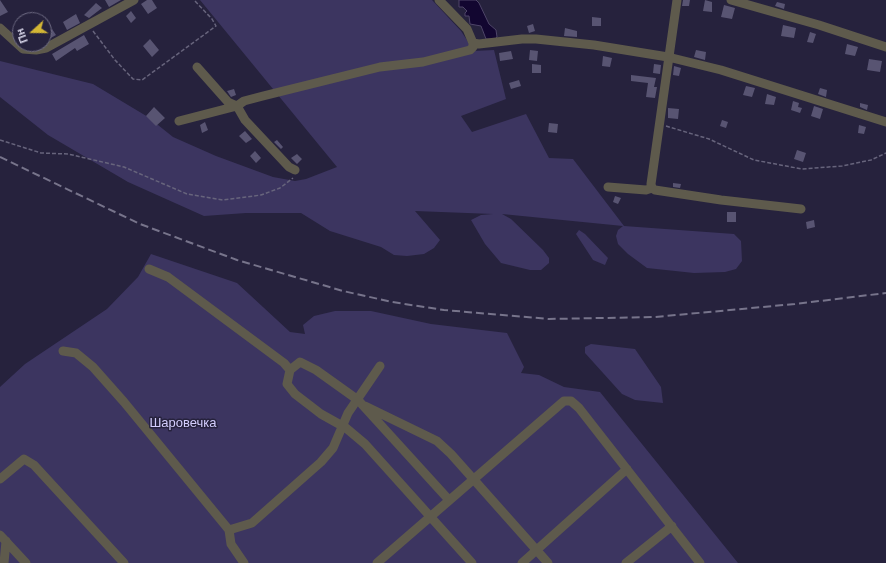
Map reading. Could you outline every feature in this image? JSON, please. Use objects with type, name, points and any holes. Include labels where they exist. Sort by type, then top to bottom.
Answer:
[{"type":"street","points":[[0,28],[24,49],[36,50],[46,48],[134,0]]},
{"type":"street","points":[[179,121],[237,106],[251,99],[387,66],[423,62],[470,50],[473,47],[473,43],[467,29],[439,0]]},
{"type":"street","points":[[652,188],[651,184],[661,124],[668,57],[677,0]]},
{"type":"street","points":[[731,0],[819,25],[886,47]]},
{"type":"street","points":[[473,43],[479,44],[522,39],[536,39],[594,45],[668,57],[721,70],[886,122]]},
{"type":"street","points":[[197,67],[228,102],[237,106],[246,120],[284,161],[295,170]]},
{"type":"street","points":[[608,187],[646,190],[652,188],[655,190],[721,200],[801,209]]},
{"type":"street","points":[[149,268],[168,277],[284,363],[290,370]]},
{"type":"street","points":[[63,351],[76,353],[93,367],[229,530],[231,544],[244,563]]},
{"type":"street","points":[[472,563],[365,444],[342,426],[294,394],[287,384],[290,370],[300,362],[316,370],[361,403],[437,441],[548,563]]},
{"type":"street","points":[[229,530],[252,523],[321,462],[333,448],[348,412],[361,403],[380,366]]},
{"type":"street","points":[[377,563],[564,401],[571,401],[579,408],[700,563]]},
{"type":"street","points":[[361,403],[449,500]]},
{"type":"street","points":[[0,479],[24,459],[34,465],[124,563]]},
{"type":"street","points":[[522,563],[627,469]]},
{"type":"street","points":[[626,563],[672,526]]},
{"type":"street","points":[[3,538],[4,563]]},
{"type":"street","points":[[3,538],[26,563]]},
{"type":"path","points":[[89,24],[115,60],[133,79],[142,80],[216,26],[194,0]]},
{"type":"path","points":[[661,124],[710,139],[754,160],[802,169],[842,166],[871,160],[886,153]]},
{"type":"path","points":[[0,140],[40,153],[68,154],[124,167],[187,194],[223,200],[261,195],[280,188],[297,175],[295,170]]},
{"type":"green space","points":[[200,0],[432,0],[461,31],[474,51],[494,50],[506,99],[461,116],[472,132],[526,114],[549,158],[573,159],[624,226],[734,234],[741,241],[742,261],[736,269],[725,272],[694,273],[647,268],[628,254],[618,244],[616,236],[618,230],[623,226],[502,214],[511,219],[543,250],[549,258],[549,263],[541,270],[530,270],[501,263],[485,244],[471,220],[481,215],[493,214],[415,211],[440,240],[434,248],[424,254],[407,256],[394,255],[381,247],[330,231],[301,213],[246,213],[204,216],[128,182],[48,135],[0,97],[0,61],[93,84],[148,117],[173,137],[216,156],[273,177],[295,181],[306,179],[337,167]]},
{"type":"green space","points":[[579,230],[585,234],[608,258],[605,265],[593,260],[576,234]]},
{"type":"green space","name":"Шаровечка","points":[[151,254],[237,283],[290,332],[305,334],[303,325],[314,316],[335,311],[371,311],[431,324],[507,333],[524,367],[521,373],[539,375],[564,387],[600,392],[738,563],[0,563],[0,387],[25,364],[107,309],[138,277]]},
{"type":"green space","points":[[591,344],[635,349],[661,387],[663,403],[635,400],[622,394],[585,353],[585,347]]},
{"type":"shaded area","points":[[459,0],[476,0],[479,3],[489,24],[496,30],[497,37],[495,39],[486,39],[481,26],[470,24],[469,16],[465,16],[467,11],[463,7],[459,7]]},
{"type":"building","points":[[0,0],[8,12],[0,16]]},
{"type":"building","points":[[105,0],[121,0],[109,7]]},
{"type":"building","points":[[147,0],[152,0],[157,8],[148,14],[141,4]]},
{"type":"building","points":[[683,0],[690,0],[689,6],[682,6]]},
{"type":"building","points":[[705,0],[712,2],[712,12],[703,11]]},
{"type":"building","points":[[777,2],[785,4],[784,9],[775,6]]},
{"type":"building","points":[[96,3],[102,8],[89,18],[84,15]]},
{"type":"building","points":[[724,5],[735,8],[732,19],[721,17]]},
{"type":"building","points":[[131,11],[136,18],[131,23],[126,16]]},
{"type":"building","points":[[76,14],[80,23],[67,30],[63,22]]},
{"type":"building","points":[[592,17],[601,18],[601,26],[592,26]]},
{"type":"building","points":[[533,24],[535,31],[529,33],[527,26]]},
{"type":"building","points":[[783,25],[796,28],[794,38],[781,36]]},
{"type":"building","points":[[565,28],[577,31],[577,37],[564,36]]},
{"type":"building","points":[[52,29],[56,35],[52,37]]},
{"type":"building","points":[[810,32],[816,34],[813,43],[807,42]]},
{"type":"building","points":[[84,35],[89,44],[77,51],[75,48],[56,61],[52,54]]},
{"type":"building","points":[[150,39],[159,50],[152,57],[143,46]]},
{"type":"building","points":[[847,44],[858,47],[855,56],[845,54]]},
{"type":"building","points":[[530,50],[538,51],[537,61],[529,60]]},
{"type":"building","points":[[696,50],[706,52],[705,60],[694,57]]},
{"type":"building","points":[[511,51],[513,59],[500,61],[499,53]]},
{"type":"building","points":[[603,56],[612,58],[610,67],[602,66]]},
{"type":"building","points":[[869,59],[882,61],[880,72],[867,70]]},
{"type":"building","points":[[532,64],[541,65],[541,73],[532,73]]},
{"type":"building","points":[[654,64],[661,65],[660,74],[653,73]]},
{"type":"building","points":[[674,66],[681,68],[679,76],[673,75]]},
{"type":"building","points":[[631,75],[656,78],[654,87],[657,87],[655,98],[646,97],[648,83],[631,81]]},
{"type":"building","points":[[519,80],[521,86],[511,89],[509,83]]},
{"type":"building","points":[[746,86],[755,88],[752,97],[743,95]]},
{"type":"building","points":[[820,88],[827,90],[826,97],[818,94]]},
{"type":"building","points":[[234,89],[236,95],[231,97],[227,91]]},
{"type":"building","points":[[767,94],[776,97],[774,105],[765,104]]},
{"type":"building","points":[[793,101],[799,103],[798,107],[802,108],[800,113],[791,110]]},
{"type":"building","points":[[860,103],[868,105],[867,110],[860,107]]},
{"type":"building","points":[[814,106],[823,109],[820,119],[811,116]]},
{"type":"building","points":[[154,107],[165,118],[156,126],[146,116]]},
{"type":"building","points":[[668,108],[679,109],[678,119],[668,118]]},
{"type":"building","points":[[722,120],[728,122],[726,128],[720,126]]},
{"type":"building","points":[[205,122],[208,130],[202,133],[200,125]]},
{"type":"building","points":[[549,123],[558,124],[557,133],[548,132]]},
{"type":"building","points":[[859,125],[866,127],[864,134],[858,133]]},
{"type":"building","points":[[245,131],[252,139],[246,143],[239,136]]},
{"type":"building","points":[[277,140],[283,147],[281,149],[274,142]]},
{"type":"building","points":[[797,150],[806,153],[803,162],[794,159]]},
{"type":"building","points":[[255,151],[261,158],[256,163],[250,156]]},
{"type":"building","points":[[297,154],[302,159],[297,164],[291,158]]},
{"type":"building","points":[[673,183],[681,184],[680,188],[673,187]]},
{"type":"building","points":[[615,196],[621,198],[618,204],[613,202]]},
{"type":"building","points":[[727,212],[736,212],[736,222],[727,222]]},
{"type":"building","points":[[814,220],[815,227],[807,229],[806,222]]},
{"type":"railway","points":[[0,157],[140,224],[237,260],[343,291],[392,302],[444,310],[549,319],[655,317],[795,304],[886,293]]}]
